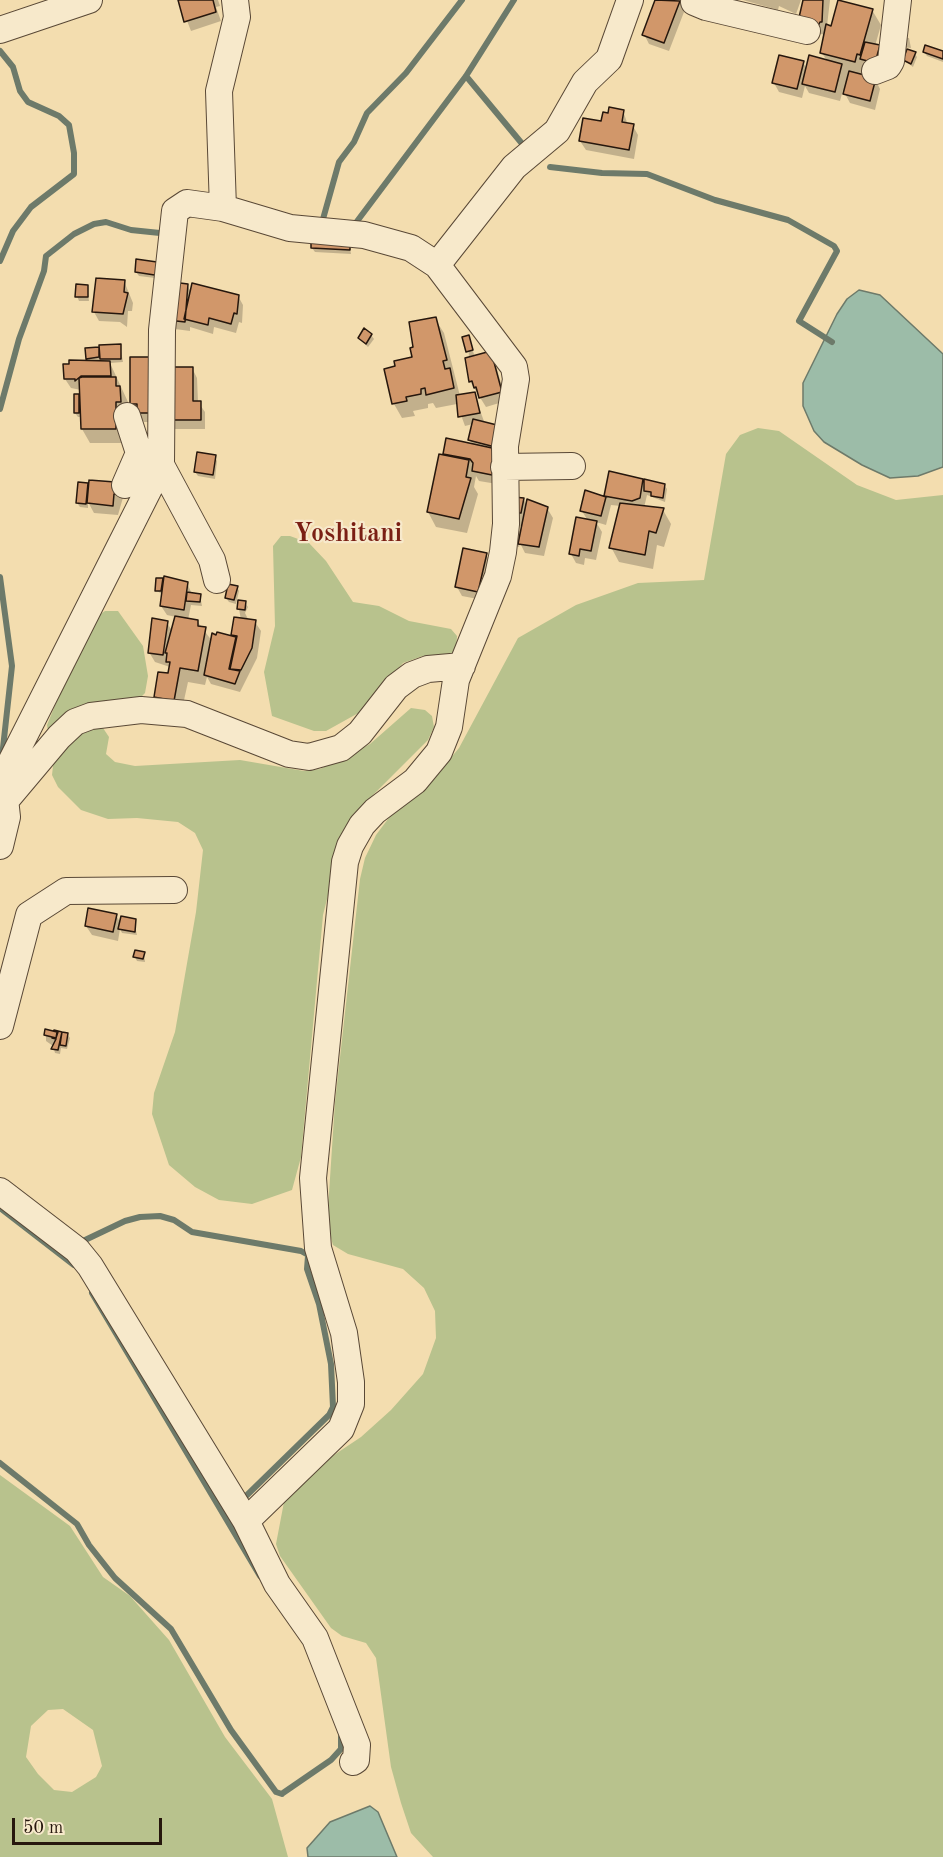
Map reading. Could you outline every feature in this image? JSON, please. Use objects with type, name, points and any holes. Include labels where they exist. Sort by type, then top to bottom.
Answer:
[{"type":"street","points":[[0,30],[89,0]]},
{"type":"street","points":[[223,208],[219,91],[237,17],[235,0]]},
{"type":"street","points":[[437,264],[514,167],[557,131],[585,82],[609,59],[630,0]]},
{"type":"street","points":[[694,0],[706,7],[807,31]]},
{"type":"street","points":[[875,71],[888,66],[891,61],[898,0]]},
{"type":"street","points":[[0,846],[7,816],[3,788],[50,680],[154,458],[162,330],[175,211],[187,203],[223,208],[291,228],[364,235],[411,249],[437,264],[514,367],[516,379],[505,446],[506,525],[498,576],[456,680],[449,727],[439,752],[415,781],[375,811],[362,825],[350,846],[340,887],[313,1178],[318,1248],[344,1333],[351,1382],[351,1404],[341,1429],[246,1521]]},
{"type":"street","points":[[127,416],[154,458],[212,560],[217,580]]},
{"type":"street","points":[[125,485],[154,458]]},
{"type":"street","points":[[504,467],[572,466]]},
{"type":"street","points":[[3,788],[75,722],[91,716],[141,710],[187,714],[289,754],[309,758],[341,748],[354,738],[396,687],[412,675],[428,669],[462,666]]},
{"type":"street","points":[[0,1026],[30,915],[66,891],[174,890]]},
{"type":"street","points":[[0,1191],[77,1250],[90,1266],[246,1521],[277,1584],[315,1638],[357,1745],[356,1760],[352,1762]]},
{"type":"green space","points":[[758,428],[779,431],[857,485],[896,500],[943,495],[943,1857],[433,1857],[411,1833],[401,1803],[391,1767],[376,1658],[366,1643],[342,1636],[331,1628],[280,1556],[276,1544],[284,1502],[325,1461],[361,1437],[391,1410],[423,1374],[436,1338],[435,1311],[424,1288],[403,1269],[348,1254],[333,1245],[327,1224],[335,1102],[360,879],[365,858],[376,835],[394,811],[423,791],[459,748],[518,638],[576,605],[638,583],[704,580],[726,454],[740,435]]},
{"type":"green space","points":[[281,536],[290,536],[309,543],[326,561],[353,602],[379,606],[409,621],[451,629],[457,636],[456,653],[423,656],[403,663],[362,711],[326,731],[314,731],[272,716],[264,672],[275,626],[273,546]]},
{"type":"green space","points":[[105,611],[118,611],[143,646],[148,676],[145,693],[138,700],[52,734],[48,731],[47,725],[81,642],[99,615]]},
{"type":"green space","points":[[411,708],[425,710],[432,716],[434,727],[428,740],[362,806],[343,835],[323,915],[301,1157],[292,1190],[252,1204],[219,1200],[195,1187],[169,1165],[152,1114],[154,1093],[175,1032],[196,912],[203,850],[195,833],[178,822],[137,818],[108,819],[81,810],[58,787],[52,775],[54,757],[93,725],[101,725],[109,737],[106,754],[115,762],[135,766],[240,760],[304,771],[320,769],[370,744]]},
{"type":"green space","points":[[0,1475],[70,1526],[103,1577],[130,1596],[169,1640],[225,1737],[272,1799],[288,1857],[0,1857]],"holes":[[[63,1709],[93,1730],[102,1766],[96,1777],[72,1792],[54,1790],[38,1774],[26,1757],[31,1726],[48,1710]]]},
{"type":"shaded area","points":[[859,290],[880,295],[943,354],[943,467],[918,476],[890,478],[862,465],[824,442],[814,431],[803,406],[803,383],[837,314],[847,299]]},
{"type":"shaded area","points":[[370,1806],[378,1812],[397,1857],[308,1857],[307,1848],[330,1822]]},
{"type":"building","points":[[178,0],[213,0],[216,12],[184,22]]},
{"type":"building","points":[[655,0],[680,1],[664,43],[642,35]]},
{"type":"building","points":[[803,0],[823,0],[822,22],[818,26],[798,22]]},
{"type":"building","points":[[838,0],[873,9],[860,55],[857,54],[855,62],[820,53],[826,24],[831,26]]},
{"type":"building","points":[[865,42],[880,45],[875,63],[860,59]]},
{"type":"building","points":[[925,45],[943,51],[943,59],[923,52]]},
{"type":"building","points":[[907,49],[916,52],[911,64],[903,60]]},
{"type":"building","points":[[779,55],[804,61],[797,89],[772,83]]},
{"type":"building","points":[[809,55],[842,64],[835,92],[802,84]]},
{"type":"building","points":[[849,71],[876,78],[870,101],[843,94]]},
{"type":"building","points":[[609,107],[624,110],[622,122],[634,124],[629,150],[579,141],[583,118],[601,121],[603,112],[608,113]]},
{"type":"building","points":[[311,240],[350,242],[350,250],[311,248]]},
{"type":"building","points":[[136,259],[164,263],[161,276],[135,272]]},
{"type":"building","points":[[96,278],[125,280],[124,292],[128,293],[123,314],[92,312]]},
{"type":"building","points":[[172,282],[188,284],[185,322],[168,320]]},
{"type":"building","points":[[192,283],[239,295],[237,314],[234,313],[231,324],[209,318],[208,325],[184,319]]},
{"type":"building","points":[[76,284],[88,285],[88,297],[75,297]]},
{"type":"building","points":[[436,317],[447,360],[443,361],[445,369],[450,368],[454,388],[426,395],[425,388],[421,389],[421,394],[406,397],[407,401],[392,404],[384,369],[395,366],[394,361],[412,357],[410,348],[413,347],[409,322]]},
{"type":"building","points":[[364,328],[372,334],[366,344],[358,338]]},
{"type":"building","points":[[469,335],[473,350],[466,352],[462,337]]},
{"type":"building","points":[[121,344],[121,359],[100,359],[99,345]]},
{"type":"building","points":[[99,347],[99,357],[86,359],[85,348]]},
{"type":"building","points":[[491,351],[502,392],[479,398],[476,387],[474,388],[472,381],[469,382],[465,358]]},
{"type":"building","points":[[130,357],[155,357],[155,413],[137,413],[137,404],[130,404]]},
{"type":"building","points":[[69,360],[110,361],[111,376],[81,376],[75,381],[75,379],[64,379],[63,364],[69,364]]},
{"type":"building","points":[[168,367],[193,367],[193,401],[201,401],[201,420],[168,420]]},
{"type":"building","points":[[116,377],[116,386],[120,386],[121,402],[116,402],[116,429],[81,429],[79,378]]},
{"type":"building","points":[[475,392],[480,413],[458,417],[456,395]]},
{"type":"building","points":[[74,394],[79,394],[79,413],[74,413]]},
{"type":"building","points":[[473,419],[501,426],[495,447],[468,440]]},
{"type":"building","points":[[446,438],[497,451],[492,475],[472,471],[473,463],[470,459],[443,454]]},
{"type":"building","points":[[197,452],[216,455],[213,475],[194,472]]},
{"type":"building","points":[[439,454],[469,460],[466,477],[471,478],[459,519],[427,512]]},
{"type":"building","points":[[609,471],[643,479],[640,498],[632,501],[604,496]]},
{"type":"building","points":[[644,479],[665,484],[663,498],[651,496],[651,492],[644,491]]},
{"type":"building","points":[[89,480],[115,482],[118,494],[114,494],[113,506],[87,503]]},
{"type":"building","points":[[78,482],[88,483],[86,504],[76,503]]},
{"type":"building","points":[[585,490],[606,497],[601,516],[580,511]]},
{"type":"building","points":[[513,497],[524,498],[521,513],[513,513]]},
{"type":"building","points":[[527,499],[548,507],[539,547],[518,544]]},
{"type":"building","points":[[620,503],[664,508],[656,533],[649,531],[645,555],[609,548]]},
{"type":"building","points":[[576,517],[597,521],[591,551],[580,549],[579,556],[569,554]]},
{"type":"building","points":[[463,548],[487,553],[478,592],[455,587]]},
{"type":"building","points":[[164,576],[188,582],[184,610],[160,606]]},
{"type":"building","points":[[156,578],[163,578],[161,591],[155,591]]},
{"type":"building","points":[[228,584],[238,586],[234,600],[225,598]]},
{"type":"building","points":[[187,592],[201,594],[200,602],[186,601]]},
{"type":"building","points":[[238,600],[246,601],[245,610],[237,609]]},
{"type":"building","points":[[175,616],[198,620],[198,626],[206,627],[198,671],[180,668],[174,701],[154,697],[158,672],[168,673],[170,662],[166,662],[167,653],[165,653]]},
{"type":"building","points":[[234,617],[256,620],[252,648],[241,670],[230,669],[237,636],[231,635]]},
{"type":"building","points":[[152,618],[168,621],[163,655],[148,653]]},
{"type":"building","points":[[217,632],[236,637],[229,669],[240,671],[235,684],[204,675],[212,633],[216,635]]},
{"type":"building","points":[[88,908],[117,914],[113,932],[85,926]]},
{"type":"building","points":[[121,916],[136,919],[135,932],[118,929]]},
{"type":"building","points":[[135,950],[145,952],[143,959],[133,957]]},
{"type":"building","points":[[45,1029],[57,1032],[56,1038],[44,1035]]},
{"type":"building","points":[[54,1030],[62,1032],[58,1050],[51,1049],[56,1039],[52,1038],[56,1038],[58,1032]]},
{"type":"building","points":[[62,1032],[68,1033],[66,1046],[60,1045]]},
{"type":"waterway","points":[[323,219],[339,162],[354,142],[367,113],[406,73],[462,0]]},
{"type":"waterway","points":[[355,224],[466,76],[514,0]]},
{"type":"waterway","points":[[0,51],[13,67],[20,91],[28,102],[59,116],[69,125],[74,153],[74,174],[31,207],[13,231],[0,261]]},
{"type":"waterway","points":[[466,76],[524,146]]},
{"type":"waterway","points":[[550,167],[602,173],[647,174],[715,200],[788,220],[834,246],[837,251],[799,321],[832,342]]},
{"type":"waterway","points":[[0,409],[19,339],[44,271],[46,256],[74,234],[94,224],[106,222],[131,230],[160,233]]},
{"type":"waterway","points":[[0,577],[12,666],[2,757]]},
{"type":"waterway","points":[[0,1208],[74,1265]]},
{"type":"waterway","points":[[83,1241],[125,1221],[140,1217],[160,1216],[174,1220],[192,1232],[301,1251],[310,1256]]},
{"type":"waterway","points":[[244,1498],[329,1415],[333,1407],[331,1364],[319,1304],[307,1269],[308,1256]]},
{"type":"waterway","points":[[92,1293],[260,1576]]},
{"type":"waterway","points":[[0,1463],[77,1524],[89,1545],[115,1578],[171,1629],[231,1730],[276,1792],[282,1794]]},
{"type":"waterway","points":[[283,1793],[331,1760],[341,1749],[341,1737]]},
{"type":"district","name":"Yoshitani","points":[[348,534]]}]
